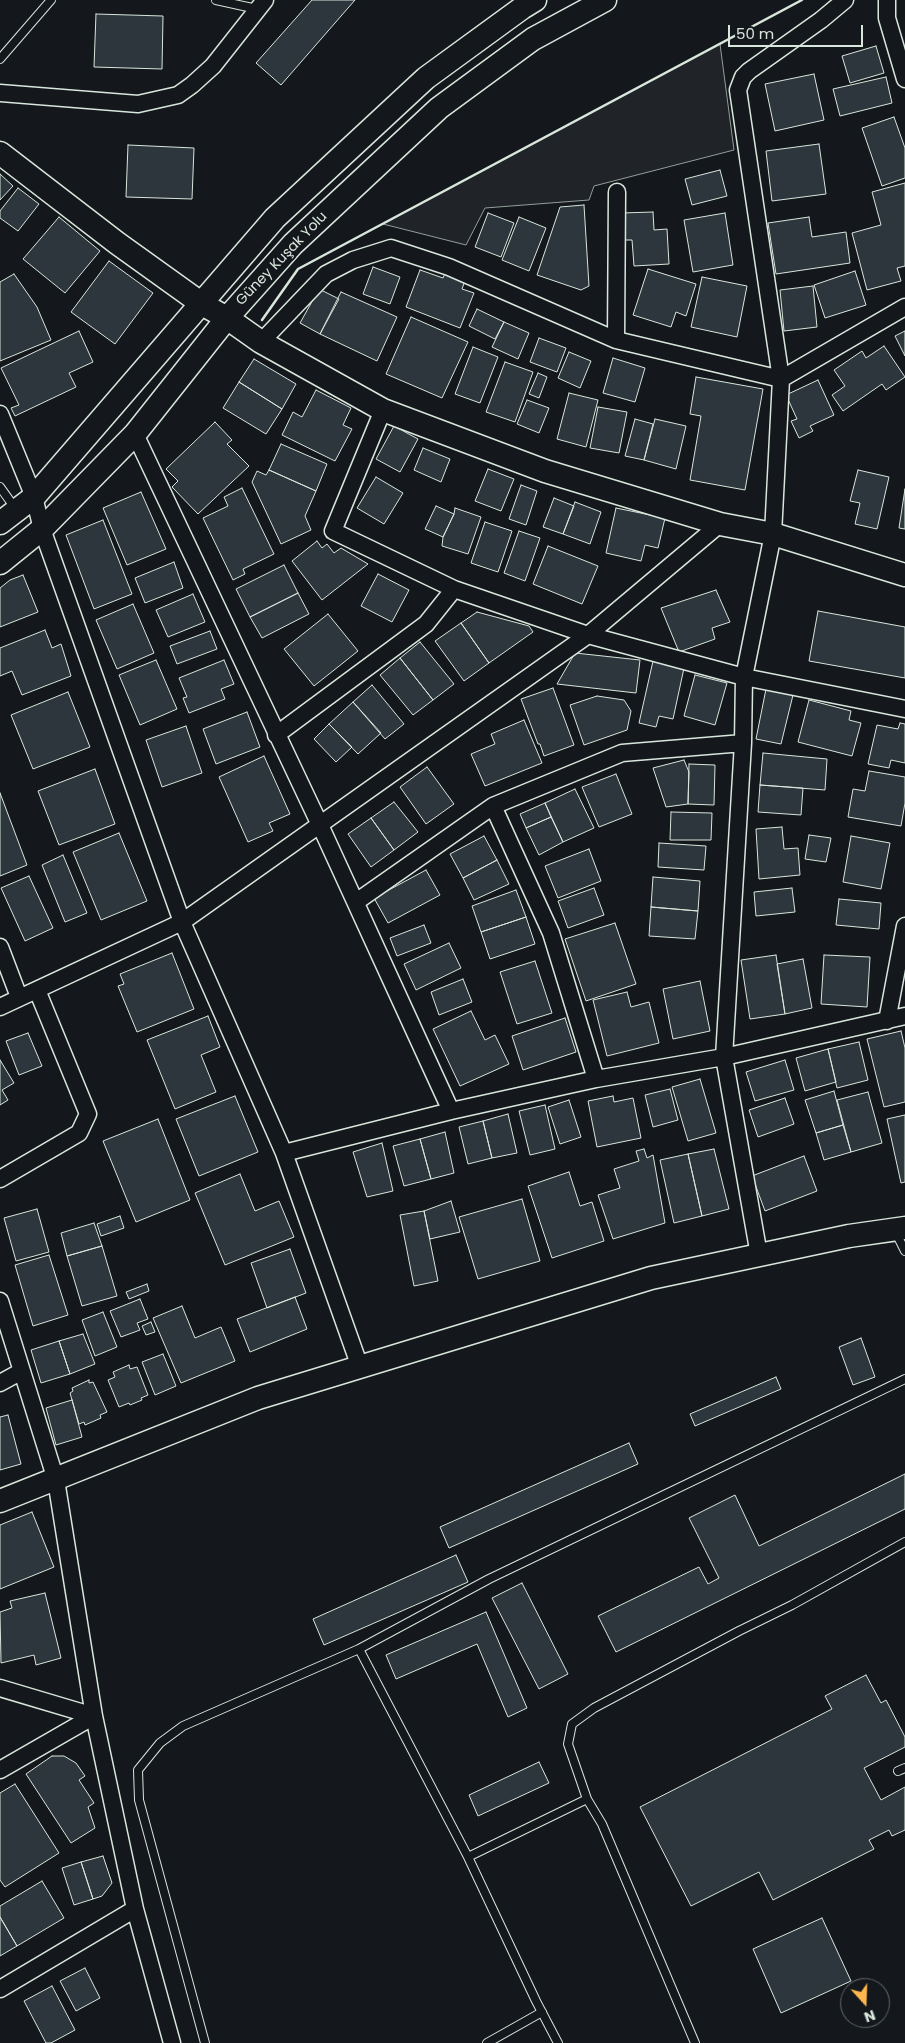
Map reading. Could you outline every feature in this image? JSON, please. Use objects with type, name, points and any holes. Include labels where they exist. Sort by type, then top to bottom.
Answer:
[{"type":"main road","name":"Güney Kuşak Yolu","points":[[8,517],[34,497],[275,218],[347,149],[426,78],[527,2]]},
{"type":"main road","points":[[527,2],[533,39]]},
{"type":"main road","name":"Güney Kuşak Yolu","points":[[0,563],[42,529],[135,434],[227,318],[293,244],[439,108],[533,39],[597,2]]},
{"type":"main road","points":[[0,153],[117,243],[202,304],[227,318],[261,342],[383,410],[545,471],[720,524],[773,534],[905,575]]},
{"type":"main road","points":[[0,1501],[258,1398],[651,1278],[849,1236],[900,1229]]},
{"type":"street","points":[[759,1255],[724,1057],[743,743],[744,677],[773,534],[781,379],[738,90],[742,77],[749,71],[821,20],[845,0]]},
{"type":"street","points":[[887,0],[887,18],[905,79]]},
{"type":"street","points":[[0,92],[138,104],[178,95],[213,66],[261,5]]},
{"type":"street","points":[[616,340],[617,192]]},
{"type":"street","points":[[261,342],[326,274],[353,260],[391,248],[448,266],[616,340],[781,379],[905,307]]},
{"type":"street","points":[[383,410],[333,532],[454,589],[588,635],[744,677],[905,709]]},
{"type":"street","points":[[0,414],[34,497],[42,529],[182,922],[284,1153],[360,1367]]},
{"type":"street","points":[[135,434],[356,902],[451,1111]]},
{"type":"street","points":[[0,1006],[182,922],[588,635],[720,524]]},
{"type":"street","points":[[276,735],[426,624],[454,589]]},
{"type":"street","points":[[356,902],[493,806],[622,753],[743,743]]},
{"type":"street","points":[[493,806],[551,933],[596,1079]]},
{"type":"street","points":[[887,1021],[905,926]]},
{"type":"street","points":[[0,947],[19,997]]},
{"type":"street","points":[[0,1179],[79,1133],[88,1114],[37,990]]},
{"type":"street","points":[[284,1153],[451,1111],[596,1079],[724,1057],[905,1016]]},
{"type":"street","points":[[0,1301],[56,1480],[94,1716],[136,1909],[172,2043]]},
{"type":"street","points":[[0,1383],[22,1371]]},
{"type":"street","points":[[0,1688],[94,1716]]},
{"type":"street","points":[[0,1770],[94,1716]]},
{"type":"street","points":[[0,1989],[136,1909]]},
{"type":"lane","points":[[0,59],[50,0]]},
{"type":"lane","points":[[216,0],[261,5]]},
{"type":"lane","points":[[0,487],[8,517]]},
{"type":"lane","points":[[900,1229],[905,1252]]},
{"type":"lane","points":[[205,2043],[139,1800],[138,1770],[160,1743],[183,1726],[359,1648],[489,1579],[905,1379]]},
{"type":"lane","points":[[695,2043],[602,1824],[587,1799],[568,1744],[572,1724],[594,1708],[792,1605],[905,1542]]},
{"type":"lane","points":[[359,1648],[468,1857],[558,2043]]},
{"type":"lane","points":[[468,1857],[587,1799]]},
{"type":"lane","points":[[487,2043],[542,2012]]},
{"type":"shaded area","points":[[720,44],[734,150],[594,186],[589,200],[485,208],[466,245],[383,224]]},
{"type":"building","points":[[312,0],[355,0],[281,85],[256,63]]},
{"type":"building","points":[[96,14],[163,16],[162,69],[94,67]]},
{"type":"building","points":[[876,46],[884,73],[850,83],[842,56]]},
{"type":"building","points":[[814,74],[824,120],[775,131],[765,84]]},
{"type":"building","points":[[886,77],[892,103],[840,116],[833,89]]},
{"type":"building","points":[[894,117],[905,148],[905,178],[882,186],[862,128]]},
{"type":"building","points":[[819,144],[826,194],[772,201],[766,151]]},
{"type":"building","points":[[128,145],[194,148],[192,199],[126,197]]},
{"type":"building","points":[[720,170],[727,196],[692,205],[685,179]]},
{"type":"building","points":[[0,174],[13,186],[0,200]]},
{"type":"building","points":[[905,183],[905,266],[897,268],[901,281],[867,290],[852,233],[881,225],[872,192]]},
{"type":"building","points":[[18,188],[39,204],[18,231],[0,218],[0,211]]},
{"type":"building","points":[[584,205],[589,286],[581,290],[537,275],[560,207]]},
{"type":"building","points":[[653,212],[654,230],[667,229],[669,264],[634,266],[632,240],[622,240],[621,213]]},
{"type":"building","points":[[488,213],[514,223],[501,257],[475,247]]},
{"type":"building","points":[[725,213],[733,265],[693,272],[684,220]]},
{"type":"building","points":[[59,217],[100,251],[65,293],[23,259]]},
{"type":"building","points":[[519,217],[546,228],[529,271],[502,260]]},
{"type":"building","points":[[809,217],[812,237],[846,232],[850,263],[776,274],[768,223]]},
{"type":"building","points":[[109,261],[153,293],[115,344],[71,312]]},
{"type":"building","points":[[373,267],[400,277],[390,304],[363,294]]},
{"type":"building","points":[[648,269],[696,284],[686,316],[676,312],[671,327],[633,315]]},
{"type":"building","points":[[420,270],[443,278],[446,271],[466,278],[462,289],[474,293],[460,328],[406,307]]},
{"type":"building","points":[[855,271],[866,305],[825,318],[814,285]]},
{"type":"building","points":[[14,274],[37,307],[51,340],[0,361],[0,282]]},
{"type":"building","points":[[702,277],[747,286],[737,337],[691,327]]},
{"type":"building","points":[[813,286],[817,327],[784,331],[780,290]]},
{"type":"building","points":[[319,289],[339,299],[320,334],[300,323]]},
{"type":"building","points":[[341,292],[397,317],[377,361],[320,334]]},
{"type":"building","points":[[477,309],[504,322],[495,339],[469,326]]},
{"type":"building","points":[[411,317],[468,342],[442,398],[386,374]]},
{"type":"building","points":[[504,322],[529,333],[518,359],[492,347]]},
{"type":"building","points":[[79,331],[93,362],[69,373],[76,387],[15,416],[11,408],[19,405],[1,368]]},
{"type":"building","points":[[905,331],[905,356],[895,336]]},
{"type":"building","points":[[539,338],[566,348],[557,372],[530,362]]},
{"type":"building","points":[[884,346],[905,377],[886,390],[882,384],[843,411],[832,395],[845,386],[834,370],[862,351],[866,358]]},
{"type":"building","points":[[473,347],[498,357],[480,403],[455,394]]},
{"type":"building","points":[[569,352],[591,361],[580,388],[558,378]]},
{"type":"building","points":[[613,358],[645,368],[635,402],[603,393]]},
{"type":"building","points":[[254,359],[296,384],[282,409],[239,382]]},
{"type":"building","points":[[505,362],[533,372],[515,422],[486,412]]},
{"type":"building","points":[[538,373],[547,377],[539,398],[529,394]]},
{"type":"building","points":[[696,377],[763,389],[745,490],[690,480],[701,416],[690,414]]},
{"type":"building","points":[[818,380],[834,415],[810,426],[813,431],[799,438],[791,421],[797,419],[786,395]]},
{"type":"building","points":[[239,382],[282,409],[266,434],[223,408]]},
{"type":"building","points":[[316,390],[351,408],[343,425],[352,429],[335,461],[282,435],[293,412],[302,417]]},
{"type":"building","points":[[569,393],[598,400],[586,447],[557,439]]},
{"type":"building","points":[[527,400],[549,408],[539,433],[517,424]]},
{"type":"building","points":[[598,407],[627,412],[619,453],[590,448]]},
{"type":"building","points":[[635,419],[653,424],[644,460],[625,456]]},
{"type":"building","points":[[655,419],[686,426],[676,469],[644,460]]},
{"type":"building","points":[[215,422],[232,440],[227,444],[249,466],[198,514],[172,487],[178,481],[166,469]]},
{"type":"building","points":[[394,426],[418,439],[400,472],[376,459]]},
{"type":"building","points":[[281,444],[327,464],[316,491],[269,470]]},
{"type":"building","points":[[423,448],[450,459],[441,482],[414,470]]},
{"type":"building","points":[[488,469],[514,479],[501,511],[475,501]]},
{"type":"building","points":[[269,470],[316,491],[305,516],[311,530],[281,544],[252,482],[257,471],[266,475]]},
{"type":"building","points":[[858,470],[889,477],[877,529],[855,524],[860,503],[850,501]]},
{"type":"building","points":[[376,477],[403,493],[384,524],[357,508]]},
{"type":"building","points":[[521,485],[537,491],[526,525],[509,519]]},
{"type":"building","points":[[242,488],[274,554],[243,569],[245,574],[233,580],[203,518],[228,506],[224,497]]},
{"type":"building","points":[[905,489],[905,529],[899,528]]},
{"type":"building","points":[[141,492],[166,549],[127,565],[103,508]]},
{"type":"building","points":[[554,498],[574,506],[563,534],[543,527]]},
{"type":"building","points":[[575,502],[601,512],[590,544],[563,534]]},
{"type":"building","points":[[436,506],[454,514],[443,537],[425,529]]},
{"type":"building","points":[[455,508],[481,517],[468,554],[442,546],[443,537]]},
{"type":"building","points":[[616,508],[665,518],[658,548],[645,545],[641,561],[606,553]]},
{"type":"building","points":[[103,520],[132,594],[94,609],[66,535]]},
{"type":"building","points":[[485,522],[512,531],[498,572],[471,563]]},
{"type":"building","points":[[519,531],[540,538],[525,581],[504,573]]},
{"type":"building","points":[[317,541],[322,548],[327,544],[334,553],[341,548],[368,564],[322,600],[292,561]]},
{"type":"building","points":[[548,546],[598,566],[582,604],[533,584]]},
{"type":"building","points":[[174,562],[183,588],[145,603],[135,578]]},
{"type":"building","points":[[284,565],[298,593],[250,617],[236,589]]},
{"type":"building","points":[[378,574],[409,590],[392,622],[361,606]]},
{"type":"building","points":[[23,575],[38,612],[0,627],[0,588],[10,580]]},
{"type":"building","points":[[716,590],[730,622],[712,628],[715,639],[679,652],[661,608]]},
{"type":"building","points":[[298,593],[309,614],[262,638],[250,617]]},
{"type":"building","points":[[193,594],[205,622],[168,637],[156,610]]},
{"type":"building","points":[[133,604],[154,653],[117,669],[96,620]]},
{"type":"building","points":[[818,611],[905,627],[905,678],[809,661]]},
{"type":"building","points":[[477,612],[529,626],[533,632],[489,663],[461,623]]},
{"type":"building","points":[[328,614],[358,651],[314,686],[284,649]]},
{"type":"building","points":[[461,623],[489,663],[464,681],[435,641]]},
{"type":"building","points":[[45,630],[52,648],[61,644],[71,676],[22,695],[12,671],[0,676],[0,648]]},
{"type":"building","points":[[210,631],[217,649],[177,664],[170,646]]},
{"type":"building","points":[[420,642],[454,684],[433,700],[400,658]]},
{"type":"building","points":[[575,653],[640,660],[636,693],[557,684]]},
{"type":"building","points":[[400,658],[433,700],[413,715],[380,675]]},
{"type":"building","points":[[156,660],[177,709],[140,725],[119,675]]},
{"type":"building","points":[[224,660],[234,684],[221,689],[225,699],[189,713],[183,698],[187,697],[179,678]]},
{"type":"building","points":[[653,661],[684,668],[673,719],[659,716],[656,727],[639,723]]},
{"type":"building","points":[[695,675],[727,683],[715,725],[684,716]]},
{"type":"building","points":[[372,685],[404,724],[385,739],[353,702]]},
{"type":"building","points":[[553,688],[574,745],[544,756],[521,699]]},
{"type":"building","points":[[766,689],[793,695],[781,744],[756,739]]},
{"type":"building","points":[[68,692],[90,747],[33,769],[11,715]]},
{"type":"building","points":[[597,696],[624,700],[631,711],[627,730],[584,745],[570,705]]},
{"type":"building","points":[[809,700],[851,711],[849,720],[861,723],[852,756],[798,742]]},
{"type":"building","points":[[353,702],[381,733],[358,754],[329,724]]},
{"type":"building","points":[[247,712],[260,747],[216,764],[203,729]]},
{"type":"building","points":[[524,720],[542,763],[485,786],[471,754],[495,744],[491,734]]},
{"type":"building","points":[[900,723],[905,724],[905,763],[891,760],[889,768],[868,764],[877,725],[898,729]]},
{"type":"building","points":[[329,724],[352,747],[336,762],[314,739]]},
{"type":"building","points":[[186,726],[202,773],[162,787],[146,740]]},
{"type":"building","points":[[763,753],[827,759],[825,790],[760,785]]},
{"type":"building","points":[[264,756],[290,814],[269,823],[273,831],[248,842],[219,777]]},
{"type":"building","points":[[684,760],[689,772],[688,804],[666,807],[653,768]]},
{"type":"building","points":[[689,764],[715,765],[714,805],[688,804]]},
{"type":"building","points":[[427,767],[454,804],[426,824],[400,787]]},
{"type":"building","points":[[95,769],[115,824],[59,845],[38,791]]},
{"type":"building","points":[[869,771],[905,777],[905,803],[901,826],[848,817],[853,789],[865,791]]},
{"type":"building","points":[[616,774],[632,814],[599,827],[582,787]]},
{"type":"building","points":[[760,785],[803,788],[801,815],[758,812]]},
{"type":"building","points":[[575,789],[594,828],[563,842],[545,803]]},
{"type":"building","points":[[0,793],[27,865],[0,876]]},
{"type":"building","points":[[394,802],[418,832],[394,850],[371,818]]},
{"type":"building","points":[[545,803],[551,817],[526,828],[520,814]]},
{"type":"building","points":[[671,812],[712,813],[711,840],[670,840]]},
{"type":"building","points":[[551,817],[563,842],[539,855],[526,828]]},
{"type":"building","points":[[371,818],[394,850],[371,867],[348,834]]},
{"type":"building","points":[[782,827],[784,849],[798,848],[800,875],[759,879],[756,829]]},
{"type":"building","points":[[119,833],[147,901],[101,920],[73,852]]},
{"type":"building","points":[[809,835],[831,838],[826,862],[805,859]]},
{"type":"building","points":[[484,836],[497,860],[463,878],[450,854]]},
{"type":"building","points":[[851,836],[890,843],[881,889],[843,882]]},
{"type":"building","points":[[659,843],[706,846],[704,870],[658,867]]},
{"type":"building","points":[[589,849],[601,881],[558,898],[545,866]]},
{"type":"building","points":[[63,855],[87,913],[65,922],[42,865]]},
{"type":"building","points":[[497,860],[509,884],[474,900],[463,878]]},
{"type":"building","points":[[426,870],[440,895],[388,923],[374,898]]},
{"type":"building","points":[[29,876],[53,928],[25,941],[1,888]]},
{"type":"building","points":[[653,877],[700,881],[698,911],[651,907]]},
{"type":"building","points":[[594,888],[604,915],[568,928],[558,901]]},
{"type":"building","points":[[792,888],[795,912],[756,916],[754,892]]},
{"type":"building","points":[[516,890],[526,917],[481,932],[472,906]]},
{"type":"building","points":[[839,899],[881,903],[879,929],[836,925]]},
{"type":"building","points":[[651,907],[698,911],[695,939],[649,936]]},
{"type":"building","points":[[526,917],[535,944],[490,959],[481,932]]},
{"type":"building","points":[[615,923],[636,984],[586,1001],[565,939]]},
{"type":"building","points":[[424,925],[431,943],[397,956],[390,938]]},
{"type":"building","points":[[449,943],[461,968],[416,990],[404,964]]},
{"type":"building","points":[[172,953],[194,1009],[137,1032],[118,986],[124,984],[120,974]]},
{"type":"building","points":[[776,955],[785,1014],[750,1019],[741,960]]},
{"type":"building","points":[[824,955],[870,957],[867,1007],[821,1004]]},
{"type":"building","points":[[803,959],[812,1008],[785,1014],[777,964]]},
{"type":"building","points":[[535,961],[552,1013],[517,1024],[500,972]]},
{"type":"building","points":[[463,979],[472,1002],[439,1015],[431,992]]},
{"type":"building","points":[[700,981],[710,1031],[673,1039],[663,989]]},
{"type":"building","points":[[627,992],[631,1007],[649,1002],[659,1043],[607,1056],[593,1000]]},
{"type":"building","points":[[471,1011],[485,1040],[495,1035],[509,1064],[460,1086],[433,1029]]},
{"type":"building","points":[[208,1016],[220,1047],[201,1055],[216,1092],[175,1109],[147,1040]]},
{"type":"building","points":[[565,1018],[576,1052],[523,1070],[512,1036]]},
{"type":"building","points":[[901,1031],[905,1048],[905,1102],[884,1107],[867,1039]]},
{"type":"building","points":[[28,1033],[42,1066],[19,1075],[6,1041]]},
{"type":"building","points":[[859,1042],[868,1080],[837,1088],[828,1049]]},
{"type":"building","points":[[828,1049],[836,1082],[805,1091],[796,1058]]},
{"type":"building","points":[[0,1060],[14,1083],[2,1090],[8,1100],[0,1105]]},
{"type":"building","points":[[785,1060],[794,1090],[755,1101],[746,1072]]},
{"type":"building","points":[[700,1079],[716,1133],[688,1141],[672,1087]]},
{"type":"building","points":[[670,1089],[678,1120],[653,1127],[645,1095]]},
{"type":"building","points":[[834,1091],[843,1125],[816,1133],[805,1100]]},
{"type":"building","points":[[868,1092],[882,1143],[851,1152],[837,1100]]},
{"type":"building","points":[[235,1096],[258,1152],[199,1176],[176,1119]]},
{"type":"building","points":[[613,1096],[614,1102],[633,1098],[641,1138],[597,1147],[588,1101]]},
{"type":"building","points":[[785,1098],[794,1124],[758,1137],[749,1110]]},
{"type":"building","points":[[569,1100],[581,1137],[560,1144],[548,1107]]},
{"type":"building","points":[[545,1105],[555,1149],[530,1155],[519,1111]]},
{"type":"building","points":[[508,1114],[517,1153],[492,1158],[483,1121]]},
{"type":"building","points":[[905,1115],[905,1182],[901,1183],[887,1119]]},
{"type":"building","points":[[158,1119],[190,1200],[136,1222],[103,1141]]},
{"type":"building","points":[[483,1121],[492,1158],[468,1164],[459,1127]]},
{"type":"building","points":[[843,1125],[851,1152],[824,1160],[816,1133]]},
{"type":"building","points":[[445,1132],[454,1173],[431,1179],[420,1139]]},
{"type":"building","points":[[420,1139],[431,1179],[404,1186],[393,1146]]},
{"type":"building","points":[[382,1143],[393,1191],[367,1197],[353,1152]]},
{"type":"building","points":[[644,1149],[647,1158],[653,1155],[665,1223],[613,1239],[598,1195],[620,1188],[614,1169],[639,1161],[636,1151]]},
{"type":"building","points":[[714,1149],[729,1209],[702,1216],[688,1154]]},
{"type":"building","points":[[688,1154],[702,1216],[674,1223],[660,1160]]},
{"type":"building","points":[[804,1156],[817,1191],[765,1211],[752,1176]]},
{"type":"building","points":[[569,1172],[580,1206],[592,1202],[604,1241],[552,1258],[528,1186]]},
{"type":"building","points":[[240,1174],[255,1211],[279,1201],[294,1237],[225,1265],[195,1193]]},
{"type":"building","points":[[522,1199],[540,1261],[478,1279],[459,1217]]},
{"type":"building","points":[[451,1201],[460,1232],[430,1239],[424,1211]]},
{"type":"building","points":[[37,1209],[49,1252],[16,1261],[4,1218]]},
{"type":"building","points":[[424,1211],[438,1281],[414,1286],[400,1215]]},
{"type":"building","points":[[120,1216],[124,1228],[101,1236],[97,1224]]},
{"type":"building","points":[[94,1223],[102,1246],[67,1256],[61,1233]]},
{"type":"building","points":[[102,1246],[117,1296],[82,1306],[67,1256]]},
{"type":"building","points":[[290,1249],[306,1293],[267,1308],[251,1263]]},
{"type":"building","points":[[49,1255],[68,1315],[33,1326],[15,1265]]},
{"type":"building","points":[[147,1284],[149,1291],[129,1299],[126,1292]]},
{"type":"building","points":[[295,1297],[307,1329],[250,1352],[237,1319]]},
{"type":"building","points":[[140,1299],[148,1319],[137,1323],[140,1330],[121,1337],[110,1311]]},
{"type":"building","points":[[182,1306],[195,1338],[221,1327],[235,1361],[181,1383],[153,1318]]},
{"type":"building","points":[[103,1312],[117,1347],[95,1356],[82,1320]]},
{"type":"building","points":[[151,1322],[155,1332],[146,1335],[142,1326]]},
{"type":"building","points":[[83,1334],[95,1364],[70,1374],[59,1341]]},
{"type":"building","points":[[861,1338],[875,1377],[853,1385],[839,1347]]},
{"type":"building","points":[[59,1341],[70,1374],[41,1383],[31,1350]]},
{"type":"building","points":[[163,1354],[176,1386],[155,1395],[142,1362]]},
{"type":"building","points":[[129,1365],[130,1369],[137,1367],[148,1395],[130,1405],[129,1403],[119,1407],[108,1380],[115,1377],[113,1372]]},
{"type":"building","points":[[776,1377],[781,1389],[695,1426],[690,1414]]},
{"type":"building","points":[[89,1380],[89,1383],[93,1382],[107,1412],[100,1415],[101,1418],[85,1425],[84,1422],[79,1424],[70,1393],[73,1391],[72,1388]]},
{"type":"building","points":[[72,1400],[82,1437],[56,1445],[46,1408]]},
{"type":"building","points":[[8,1415],[21,1464],[0,1470],[0,1417]]},
{"type":"building","points":[[629,1443],[638,1464],[449,1548],[440,1527]]},
{"type":"building","points":[[905,1474],[905,1509],[616,1652],[598,1616],[699,1567],[708,1584],[719,1578],[689,1518],[735,1495],[759,1546]]},
{"type":"building","points":[[32,1512],[54,1567],[0,1589],[0,1525]]},
{"type":"building","points":[[456,1555],[468,1582],[324,1645],[313,1619]]},
{"type":"building","points":[[522,1583],[568,1674],[539,1689],[492,1598]]},
{"type":"building","points":[[45,1593],[61,1658],[36,1665],[34,1655],[1,1663],[0,1612],[12,1608],[10,1601]]},
{"type":"building","points":[[486,1612],[527,1708],[508,1717],[477,1644],[396,1679],[386,1655]]},
{"type":"building","points":[[866,1675],[881,1703],[886,1700],[905,1737],[905,1747],[864,1768],[881,1800],[905,1787],[905,1830],[892,1836],[889,1830],[869,1840],[874,1849],[773,1900],[759,1872],[691,1906],[640,1807],[832,1709],[825,1696]]},
{"type":"building","points":[[52,1756],[64,1756],[76,1763],[85,1776],[79,1780],[94,1803],[88,1807],[95,1828],[71,1843],[26,1774]]},
{"type":"building","points":[[539,1762],[549,1783],[478,1816],[469,1795]]},
{"type":"building","points":[[15,1784],[59,1853],[5,1887],[0,1880],[0,1793]]},
{"type":"building","points":[[103,1856],[112,1883],[102,1896],[93,1899],[81,1862]]},
{"type":"building","points":[[81,1862],[93,1899],[74,1905],[62,1868]]},
{"type":"building","points":[[42,1881],[64,1918],[17,1946],[0,1917],[0,1906]]},
{"type":"building","points":[[0,1917],[17,1946],[0,1956]]},
{"type":"building","points":[[822,1918],[850,1978],[840,1978],[840,1986],[781,2013],[753,1949]]},
{"type":"building","points":[[85,1968],[100,1998],[76,2011],[60,1981]]},
{"type":"building","points":[[52,1986],[75,2030],[51,2043],[46,2043],[24,2001]]},
{"type":"wall","points":[[262,320],[298,269],[802,0]]}]
